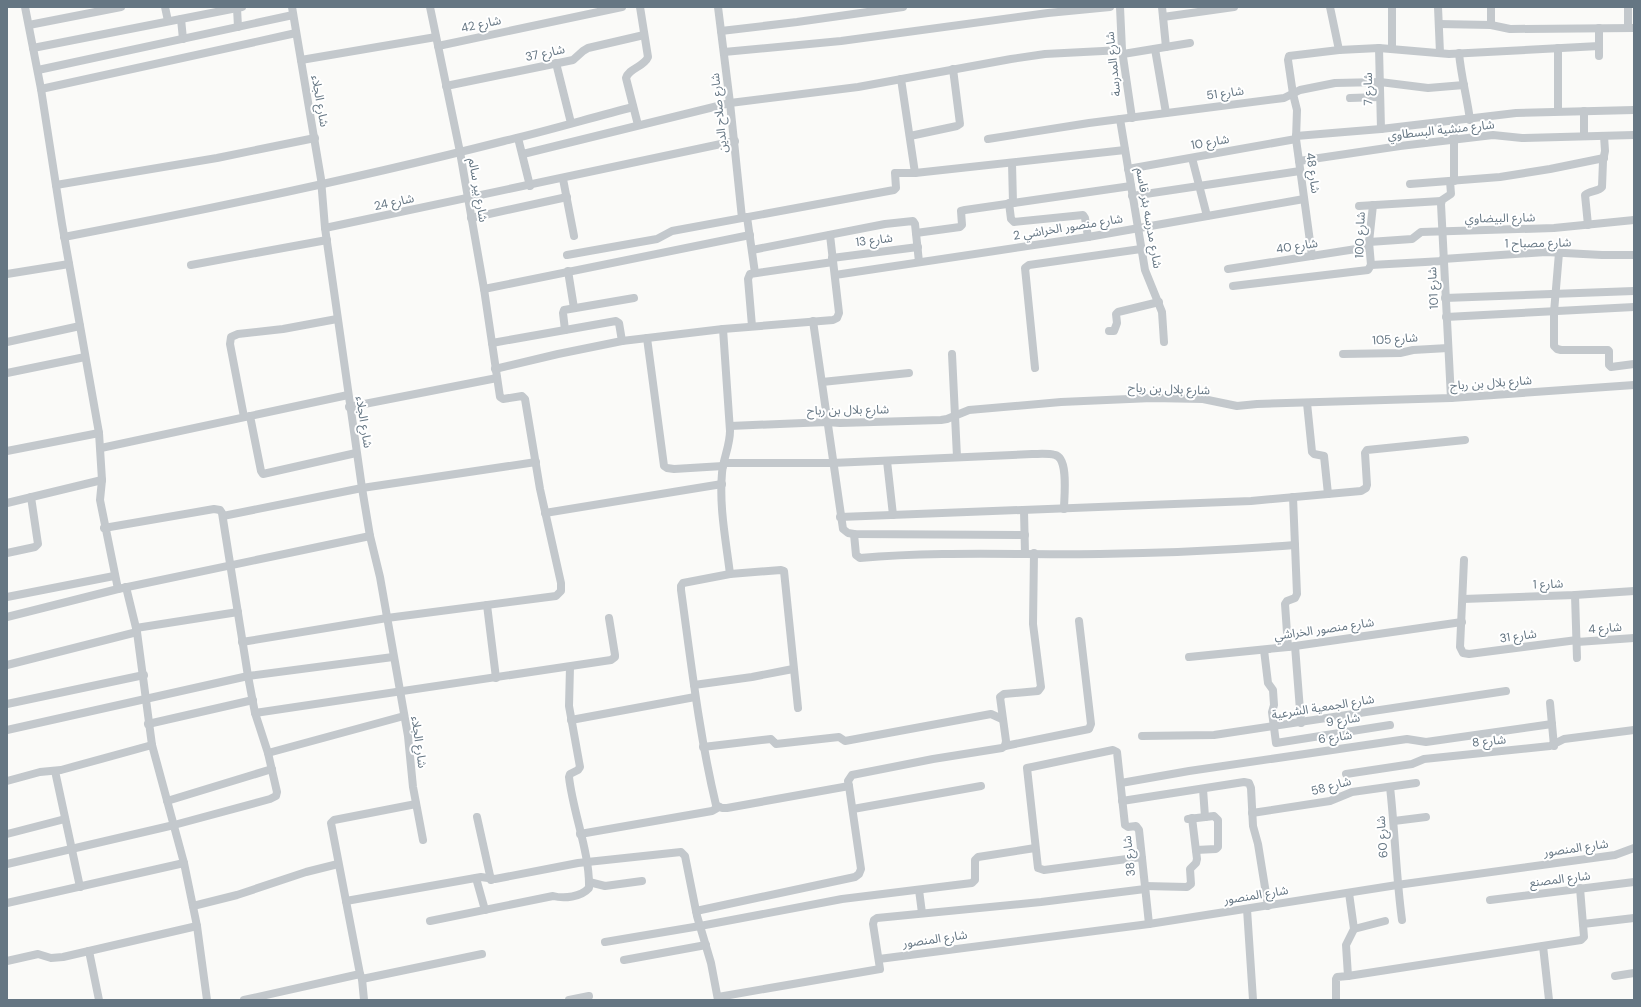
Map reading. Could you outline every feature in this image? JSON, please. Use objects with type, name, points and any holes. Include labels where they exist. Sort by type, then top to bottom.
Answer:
[{"type":"street","points":[[25,7],[38,70],[64,237],[99,433],[102,480],[100,500],[104,528],[114,576],[122,588],[136,630],[144,675],[145,699],[152,745],[184,863],[197,926],[207,1000]]},
{"type":"street","points":[[29,25],[121,7]]},
{"type":"street","points":[[165,7],[168,21]]},
{"type":"street","name":"شارع بير سالم","points":[[430,7],[460,152],[484,289],[500,397],[502,399],[522,396],[525,398],[536,462]]},
{"type":"street","name":"شارع 42","points":[[438,46],[622,7]]},
{"type":"street","points":[[638,125],[626,78],[628,73],[647,60],[648,55],[640,7]]},
{"type":"street","name":"شارع صلاح الدين","points":[[718,7],[744,217],[750,235],[755,273]]},
{"type":"street","points":[[721,31],[903,7]]},
{"type":"street","points":[[724,52],[841,41],[1048,13],[1110,7]]},
{"type":"street","name":"شارع المدرسة","points":[[1120,7],[1123,52],[1132,118]]},
{"type":"street","points":[[1162,7],[1166,47]]},
{"type":"street","points":[[1163,17],[1234,7]]},
{"type":"street","points":[[1330,7],[1339,50],[1379,48],[1440,54],[1599,46]]},
{"type":"street","points":[[1392,7],[1392,49]]},
{"type":"street","points":[[1438,7],[1440,54]]},
{"type":"street","points":[[1491,7],[1491,25]]},
{"type":"street","points":[[1439,24],[1491,25],[1510,29],[1631,28],[1628,7]]},
{"type":"street","points":[[33,48],[239,8],[238,27]]},
{"type":"street","points":[[38,70],[183,40],[238,27],[292,11]]},
{"type":"street","name":"شارع الجلاء","points":[[292,11],[315,138],[325,228],[356,454],[370,536],[380,577],[404,716],[416,804],[423,840]]},
{"type":"street","points":[[181,19],[183,40]]},
{"type":"street","points":[[1599,28],[1599,56]]},
{"type":"street","points":[[41,89],[296,33]]},
{"type":"street","name":"شارع 37","points":[[446,86],[576,58],[583,50],[588,48],[644,35]]},
{"type":"street","points":[[301,60],[436,37]]},
{"type":"street","points":[[523,154],[730,103],[858,87],[1004,60],[1045,54],[1123,52],[1190,44]]},
{"type":"street","name":"شارع 7","points":[[1379,48],[1381,129]]},
{"type":"street","points":[[1558,48],[1558,111]]},
{"type":"street","points":[[1155,49],[1166,113]]},
{"type":"street","name":"شارع 48","points":[[1312,256],[1298,161],[1296,138],[1297,110],[1288,60],[1289,56],[1339,50]]},
{"type":"street","points":[[1459,53],[1461,77],[1464,85],[1470,120]]},
{"type":"street","points":[[556,63],[571,123]]},
{"type":"street","points":[[910,136],[957,126],[960,124],[953,69]]},
{"type":"street","points":[[901,79],[915,173]]},
{"type":"street","name":"شارع 51","points":[[988,139],[1120,119],[1284,98],[1300,90],[1335,83],[1380,82],[1428,88],[1464,85]]},
{"type":"street","points":[[1350,98],[1380,97]]},
{"type":"street","points":[[64,237],[178,215],[321,184],[518,138],[633,107]]},
{"type":"street","name":"شارع 10","points":[[1128,169],[1296,138],[1470,120],[1516,113],[1634,110]]},
{"type":"street","points":[[1584,111],[1584,136]]},
{"type":"street","name":"شارع مدرسه بئر قاسم","points":[[1120,119],[1145,270],[1159,302],[1163,319],[1164,342]]},
{"type":"street","points":[[1359,206],[1441,201],[1450,194],[1452,181],[1454,121]]},
{"type":"street","name":"شارع منشية البسطاوي","points":[[1298,161],[1493,136],[1522,138],[1634,135]]},
{"type":"street","points":[[1588,225],[1585,195],[1588,192],[1598,190],[1602,187],[1605,150],[1604,136]]},
{"type":"street","points":[[56,185],[217,158],[315,138]]},
{"type":"street","points":[[518,138],[530,186]]},
{"type":"street","name":"شارع 24","points":[[325,228],[563,179],[734,141]]},
{"type":"street","points":[[567,255],[657,239],[669,232],[744,217],[894,190],[896,188],[895,173],[915,173],[1125,150]]},
{"type":"street","points":[[1192,158],[1207,216]]},
{"type":"street","points":[[1410,184],[1500,177],[1543,171],[1604,158]]},
{"type":"street","points":[[1012,163],[1010,217],[1012,221],[1084,215],[1086,218],[1088,237]]},
{"type":"street","points":[[1132,196],[1300,171]]},
{"type":"street","points":[[563,179],[574,236]]},
{"type":"street","points":[[916,233],[960,227],[962,225],[961,213],[963,210],[1131,186]]},
{"type":"street","points":[[471,218],[567,197]]},
{"type":"street","name":"شارع منصور الخراشي 2","points":[[834,275],[1088,237],[1304,199]]},
{"type":"street","name":"شارع 101","points":[[1441,201],[1451,398]]},
{"type":"street","name":"شارع 100","points":[[1371,265],[1369,245],[1373,205]]},
{"type":"street","name":"شارع البيضاوي","points":[[1369,245],[1412,239],[1420,232],[1548,229],[1634,220]]},
{"type":"street","points":[[752,250],[886,224],[911,221],[915,223],[919,262]]},
{"type":"street","points":[[484,289],[750,235]]},
{"type":"street","points":[[495,369],[622,341],[752,326],[833,320],[838,316],[830,235]]},
{"type":"street","points":[[191,265],[327,240]]},
{"type":"street","name":"شارع 40","points":[[1228,269],[1312,256],[1369,245]]},
{"type":"street","name":"شارع 13","points":[[755,273],[918,247]]},
{"type":"street","points":[[1035,368],[1025,268],[1029,265],[1141,249]]},
{"type":"street","points":[[1559,252],[1553,342],[1557,350],[1605,349],[1609,351],[1609,364],[1611,367],[1634,364]]},
{"type":"street","name":"شارع مصباح 1","points":[[1233,286],[1368,270],[1371,265],[1531,253],[1559,252],[1602,255],[1634,255]]},
{"type":"street","points":[[7,274],[69,264]]},
{"type":"street","points":[[568,271],[574,308]]},
{"type":"street","points":[[752,326],[748,279],[750,274],[755,273]]},
{"type":"street","points":[[1445,298],[1634,291]]},
{"type":"street","points":[[565,330],[563,312],[565,310],[634,298]]},
{"type":"street","points":[[1109,331],[1114,331],[1117,328],[1116,314],[1118,312],[1159,302]]},
{"type":"street","points":[[1446,317],[1634,307]]},
{"type":"street","points":[[337,319],[283,329],[238,334],[231,337],[230,344],[247,417],[263,474],[356,454]]},
{"type":"street","points":[[492,343],[616,321],[619,323],[622,341]]},
{"type":"street","points":[[813,322],[832,463],[843,529],[848,533],[854,534],[1025,535]]},
{"type":"street","points":[[7,342],[80,326]]},
{"type":"street","points":[[723,329],[730,442],[724,465],[722,484],[724,522],[730,574]]},
{"type":"street","points":[[647,338],[664,466],[667,468],[674,469],[724,465],[832,463],[1032,454],[1056,455],[1061,459],[1064,469],[1064,509]]},
{"type":"street","name":"شارع 105","points":[[1343,354],[1400,353],[1412,350],[1448,348]]},
{"type":"street","points":[[952,354],[957,457]]},
{"type":"street","points":[[7,373],[85,357]]},
{"type":"street","points":[[822,382],[909,373]]},
{"type":"street","points":[[349,407],[497,378]]},
{"type":"street","name":"شارع بلال بن رباح","points":[[730,426],[827,422],[840,423],[941,420],[969,410],[1061,402],[1152,398],[1203,399],[1237,406],[1257,404],[1451,398],[1634,386]]},
{"type":"street","points":[[101,448],[348,395]]},
{"type":"street","points":[[1307,403],[1312,452],[1314,454],[1324,456],[1328,494]]},
{"type":"street","points":[[7,451],[99,433]]},
{"type":"street","points":[[840,517],[1251,501],[1361,491],[1366,488],[1367,480],[1365,453],[1367,450],[1466,440]]},
{"type":"street","points":[[887,460],[892,515]]},
{"type":"street","points":[[223,516],[362,488],[536,462],[545,513],[561,583],[561,591],[556,596],[387,618],[242,642]]},
{"type":"street","points":[[7,503],[102,480]]},
{"type":"street","points":[[545,513],[722,484]]},
{"type":"street","points":[[7,553],[35,547],[38,544],[32,497]]},
{"type":"street","points":[[1293,497],[1297,594],[1294,598],[1286,602],[1285,607],[1301,723]]},
{"type":"street","points":[[7,864],[174,825],[273,798],[277,792],[268,753],[255,713],[242,642],[223,516],[220,510],[214,509],[104,528]]},
{"type":"street","points":[[1005,746],[1006,741],[1000,702],[1001,695],[1038,691],[1041,687],[1033,624],[1030,553],[1025,535],[1024,510]]},
{"type":"street","points":[[854,534],[856,554],[860,558],[912,555],[1030,553],[1099,554],[1260,548],[1295,545]]},
{"type":"street","points":[[7,617],[122,588],[370,536]]},
{"type":"street","points":[[1462,622],[1464,560]]},
{"type":"street","points":[[719,807],[716,805],[703,747],[681,586],[687,582],[730,574],[781,570],[784,572],[798,708]]},
{"type":"street","points":[[7,597],[114,576]]},
{"type":"street","name":"شارع 1","points":[[1463,599],[1575,595],[1634,591]]},
{"type":"street","points":[[1575,595],[1577,658]]},
{"type":"street","points":[[487,605],[496,678]]},
{"type":"street","points":[[7,665],[136,630],[238,612]]},
{"type":"street","points":[[255,713],[608,661],[614,657],[609,618]]},
{"type":"street","points":[[696,911],[858,876],[861,869],[848,781],[852,775],[933,759],[1002,748],[1005,746],[1089,730],[1091,724],[1079,621]]},
{"type":"street","name":"شارع منصور الخراشي","points":[[1189,657],[1291,647],[1462,622]]},
{"type":"street","name":"شارع 31","points":[[1462,622],[1460,647],[1463,653],[1469,654],[1577,641]]},
{"type":"street","name":"شارع 4","points":[[1577,641],[1634,638]]},
{"type":"street","points":[[1264,650],[1268,684],[1272,690],[1274,705],[1272,712],[1273,728]]},
{"type":"street","points":[[7,730],[248,676],[393,656]]},
{"type":"street","points":[[430,921],[553,896],[561,898],[585,892],[589,888],[587,862],[569,777],[570,774],[578,770],[580,767],[569,702],[570,667]]},
{"type":"street","points":[[694,685],[752,677],[793,669]]},
{"type":"street","points":[[7,704],[144,675]]},
{"type":"street","name":"شارع الجمعية الشرعية","points":[[1142,736],[1214,735],[1273,728],[1506,691]]},
{"type":"street","points":[[571,720],[695,697]]},
{"type":"street","points":[[148,724],[253,700]]},
{"type":"street","points":[[1550,703],[1554,746]]},
{"type":"street","points":[[703,747],[772,739],[776,744],[839,737],[845,741],[991,714],[1002,719]]},
{"type":"street","points":[[268,753],[404,716]]},
{"type":"street","name":"شارع 6","points":[[1121,783],[1189,771],[1411,738],[1420,742],[1426,742],[1552,724]]},
{"type":"street","name":"شارع 9","points":[[1273,728],[1276,743],[1390,725]]},
{"type":"street","name":"شارع 8","points":[[1346,774],[1412,764],[1424,759],[1554,746],[1564,739],[1634,730]]},
{"type":"street","points":[[1322,736],[1324,751]]},
{"type":"street","points":[[7,781],[152,745]]},
{"type":"street","name":"شارع 38","points":[[1035,848],[1028,768],[1113,750],[1116,751],[1118,754],[1125,825],[1136,826],[1138,828],[1149,924]]},
{"type":"street","points":[[167,801],[272,769]]},
{"type":"street","points":[[55,770],[80,887]]},
{"type":"street","points":[[1122,801],[1244,782],[1249,783],[1251,788],[1253,826],[1258,844],[1268,906]]},
{"type":"street","name":"شارع 58","points":[[1252,813],[1330,801],[1352,792],[1416,783]]},
{"type":"street","points":[[580,834],[712,811],[719,807],[727,808],[849,786]]},
{"type":"street","points":[[853,809],[981,786]]},
{"type":"street","name":"شارع 60","points":[[1390,786],[1394,821],[1397,886],[1402,920]]},
{"type":"street","points":[[1203,789],[1205,817]]},
{"type":"street","points":[[364,1000],[361,976],[331,826],[332,821],[416,804]]},
{"type":"street","points":[[346,901],[481,877],[491,880],[587,862],[678,852],[684,854],[696,911],[706,945],[718,998],[880,969],[873,924],[874,920],[877,918],[1041,902],[1145,887],[1189,886],[1191,881],[1190,869],[1197,861],[1190,819],[1214,816],[1218,820],[1218,846],[1216,849],[1196,850]]},
{"type":"street","points":[[477,817],[491,880]]},
{"type":"street","points":[[1394,821],[1426,817]]},
{"type":"street","points":[[7,834],[65,819]]},
{"type":"street","points":[[605,942],[700,926],[842,899],[972,883],[975,880],[975,860],[978,857],[1035,848],[1037,866],[1042,870],[1142,857]]},
{"type":"street","name":"شارع المنصور","points":[[879,959],[1149,924],[1349,893],[1615,855],[1634,848]]},
{"type":"street","points":[[7,903],[184,863]]},
{"type":"street","points":[[193,906],[237,895],[306,872],[338,864]]},
{"type":"street","points":[[476,878],[485,910]]},
{"type":"street","points":[[589,882],[605,886],[642,881]]},
{"type":"street","name":"شارع المصنع","points":[[1490,900],[1634,882]]},
{"type":"street","points":[[1336,1000],[1337,977],[1581,940],[1584,937],[1580,888]]},
{"type":"street","points":[[919,890],[922,913]]},
{"type":"street","points":[[1348,976],[1346,945],[1354,929],[1349,893]]},
{"type":"street","points":[[1247,909],[1253,1000]]},
{"type":"street","points":[[1583,924],[1634,918]]},
{"type":"street","points":[[1354,929],[1385,921]]},
{"type":"street","points":[[7,961],[38,954],[51,958],[57,958],[197,926]]},
{"type":"street","points":[[624,960],[706,945]]},
{"type":"street","points":[[1543,946],[1549,1000]]},
{"type":"street","points":[[89,951],[99,1000]]},
{"type":"street","points":[[244,1000],[361,976],[482,954]]},
{"type":"street","points":[[1615,976],[1634,973]]},
{"type":"street","points":[[569,1000],[589,996]]}]
